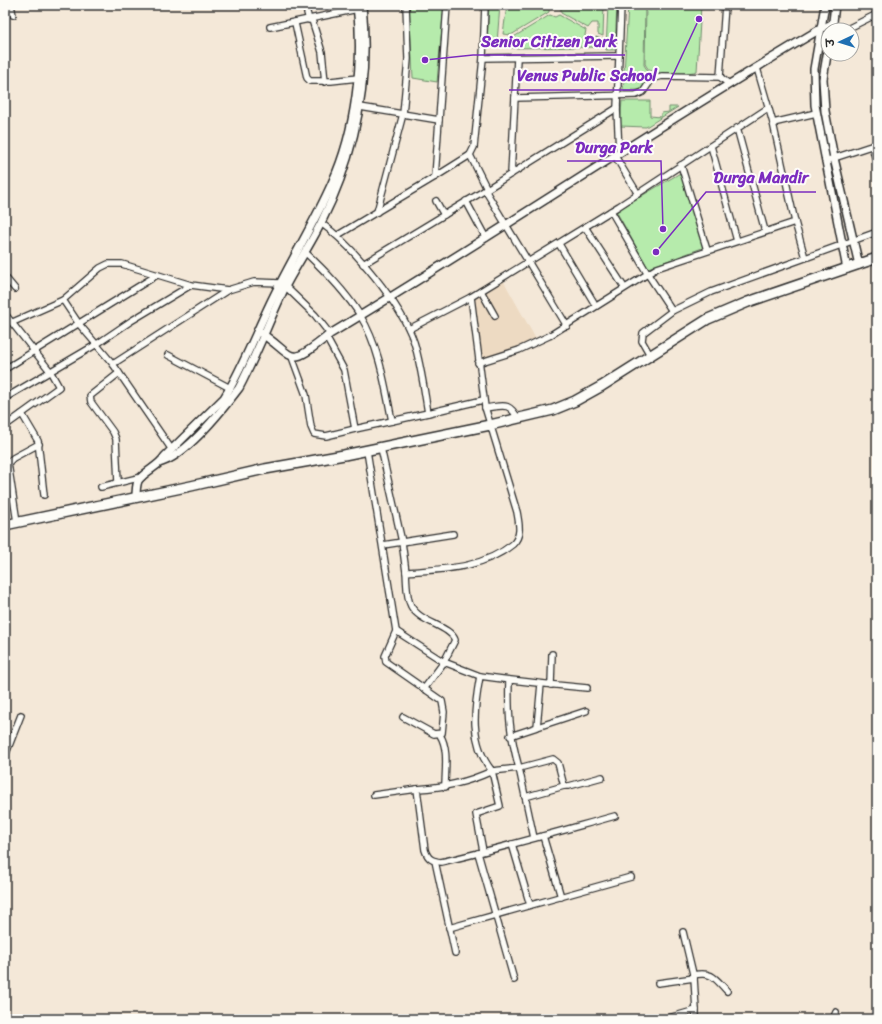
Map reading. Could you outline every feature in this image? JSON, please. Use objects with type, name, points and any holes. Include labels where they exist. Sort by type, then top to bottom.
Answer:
[{"type":"main road","points":[[5,525],[265,469],[381,448],[518,419],[553,410],[575,401],[602,386],[708,319],[748,302],[877,258]]},
{"type":"street","points":[[11,5],[13,15]]},
{"type":"street","points":[[305,5],[322,52],[325,82]]},
{"type":"street","points":[[377,212],[403,114],[408,60],[406,5]]},
{"type":"street","points":[[435,177],[447,5]]},
{"type":"street","points":[[338,235],[470,155],[474,147],[483,58],[485,5]]},
{"type":"street","points":[[621,5],[617,96],[617,154],[638,194]]},
{"type":"street","points":[[720,77],[725,5]]},
{"type":"street","points":[[823,22],[825,5]]},
{"type":"street","points":[[834,22],[835,5]]},
{"type":"street","points":[[270,27],[310,20],[359,6]]},
{"type":"street","points":[[136,498],[138,482],[142,477],[162,462],[219,403],[230,388],[283,285],[333,182],[343,155],[358,78],[360,49],[359,6]]},
{"type":"street","points":[[162,462],[169,460],[187,445],[228,403],[239,388],[264,335],[283,285],[305,252],[321,223],[346,162],[360,107],[364,51],[359,6]]},
{"type":"street","points":[[860,22],[877,14]]},
{"type":"street","points":[[295,23],[307,78],[313,82],[358,78]]},
{"type":"street","points":[[258,331],[285,354],[292,357],[302,355],[328,335],[506,226],[729,84],[820,29]]},
{"type":"street","points":[[820,40],[814,74],[816,113],[847,269]]},
{"type":"street","points":[[483,58],[619,56]]},
{"type":"street","points":[[511,174],[517,58]]},
{"type":"street","points":[[826,62],[824,93],[834,158],[859,265]]},
{"type":"street","points":[[757,68],[773,123],[795,222],[805,258]]},
{"type":"street","points":[[515,98],[617,96],[640,94],[648,82],[656,77],[720,77],[729,84]]},
{"type":"street","points":[[360,107],[439,120]]},
{"type":"street","points":[[362,264],[617,108]]},
{"type":"street","points":[[409,329],[471,297],[529,263],[638,194],[768,108]]},
{"type":"street","points":[[773,123],[816,113]]},
{"type":"street","points":[[737,128],[765,231]]},
{"type":"street","points":[[825,161],[874,145],[877,164]]},
{"type":"street","points":[[711,146],[737,241]]},
{"type":"street","points":[[470,155],[506,226],[567,326]]},
{"type":"street","points":[[681,165],[707,250]]},
{"type":"street","points":[[436,201],[444,215]]},
{"type":"street","points":[[466,201],[486,238]]},
{"type":"street","points":[[611,211],[647,273],[672,311]]},
{"type":"street","points":[[478,363],[534,344],[567,326],[624,287],[665,264],[795,222]]},
{"type":"street","points":[[321,223],[338,235],[390,297],[409,329],[417,353],[428,413]]},
{"type":"street","points":[[586,227],[624,287]]},
{"type":"street","points":[[650,355],[642,341],[643,333],[672,311],[711,292],[877,232]]},
{"type":"street","points":[[559,244],[596,306]]},
{"type":"street","points":[[305,252],[345,294],[361,316],[380,364],[392,421]]},
{"type":"street","points":[[13,322],[63,300],[100,268],[108,264],[122,264],[191,285],[228,290]]},
{"type":"street","points":[[6,367],[35,351],[157,275]]},
{"type":"street","points":[[6,280],[15,289]]},
{"type":"street","points":[[113,364],[228,290],[254,282],[283,285],[315,315],[328,335],[344,370],[355,429]]},
{"type":"street","points":[[5,398],[97,344],[191,285]]},
{"type":"street","points":[[481,291],[494,316]]},
{"type":"street","points":[[406,572],[459,568],[494,557],[516,540],[519,529],[517,512],[483,400],[471,297]]},
{"type":"street","points":[[63,300],[79,324],[113,364],[172,450]]},
{"type":"street","points":[[5,314],[13,322],[50,371],[58,385],[57,389],[5,426]]},
{"type":"street","points":[[168,356],[230,388]]},
{"type":"street","points":[[292,357],[306,395],[311,427],[314,434],[326,436],[483,400]]},
{"type":"street","points":[[118,483],[116,439],[113,432],[91,402],[90,396],[119,373]]},
{"type":"street","points":[[485,408],[506,405],[512,408],[518,419]]},
{"type":"street","points":[[22,414],[39,444],[44,495]]},
{"type":"street","points":[[17,522],[8,463],[13,458],[39,444]]},
{"type":"street","points":[[381,448],[402,542],[409,600],[414,610],[454,637],[455,643],[444,662],[424,689]]},
{"type":"street","points":[[367,450],[396,631],[385,656],[386,662],[440,699],[444,704],[443,731],[440,735]]},
{"type":"street","points":[[101,487],[142,477]]},
{"type":"street","points":[[383,545],[453,534]]},
{"type":"street","points":[[396,631],[444,662],[480,676],[587,688]]},
{"type":"street","points":[[551,685],[552,654]]},
{"type":"street","points":[[480,676],[475,705],[474,726],[484,762],[492,771],[500,806],[476,814],[481,852],[496,915],[514,980]]},
{"type":"street","points":[[509,680],[508,711],[510,736],[519,768],[534,838]]},
{"type":"street","points":[[536,727],[541,684]]},
{"type":"street","points":[[510,736],[586,711]]},
{"type":"street","points":[[5,756],[20,715]]},
{"type":"street","points":[[403,717],[434,734],[440,735],[443,739],[445,750],[445,787]]},
{"type":"street","points":[[374,795],[445,787],[476,778],[492,771],[519,768],[556,760],[564,786]]},
{"type":"street","points":[[525,797],[602,777]]},
{"type":"street","points":[[417,789],[425,850],[427,856],[435,862],[441,862],[481,852],[615,816]]},
{"type":"street","points":[[543,836],[561,897]]},
{"type":"street","points":[[512,844],[530,905]]},
{"type":"street","points":[[435,862],[455,953]]},
{"type":"street","points":[[449,928],[631,877]]},
{"type":"street","points":[[683,932],[693,976],[696,1019]]},
{"type":"street","points":[[658,983],[703,973],[710,975],[726,991]]},
{"type":"street","points":[[665,1019],[696,1010]]},
{"type":"street","points":[[833,1019],[836,1012]]},
{"type":"shaded area","points":[[503,280],[537,341],[480,359],[474,298]]},
{"type":"green space","points":[[409,5],[444,5],[437,82],[413,78]]},
{"type":"green space","points":[[489,5],[500,5],[497,43],[487,42]]},
{"type":"green space","points":[[507,5],[553,5],[549,8],[549,12],[511,35],[503,34]]},
{"type":"green space","points":[[558,5],[604,5],[603,36],[598,34],[598,23],[592,23],[588,28],[561,13],[561,8]]},
{"type":"green space","points":[[608,5],[617,5],[615,50],[606,50]]},
{"type":"green space","points":[[628,5],[645,5],[644,65],[648,71],[652,73],[640,90],[623,90]]},
{"type":"green space","points":[[646,5],[701,5],[697,71],[688,73],[667,73],[651,71],[648,68],[645,64]]},
{"type":"green space","points":[[550,15],[555,17],[559,15],[586,30],[585,35],[587,42],[596,37],[602,39],[602,47],[511,48],[512,38]]},
{"type":"green space","points":[[622,101],[650,101],[650,116],[661,117],[661,113],[669,112],[669,107],[678,107],[646,127],[620,126]]},
{"type":"green space","points":[[682,172],[705,247],[648,268],[616,211]]},
{"type":"place","name":"Venus Public School","points":[[699,19]]},
{"type":"place","name":"Senior Citizen Park","points":[[425,60]]},
{"type":"place","name":"Durga Park","points":[[663,229]]},
{"type":"place","name":"Durga Mandir","points":[[656,252]]}]
